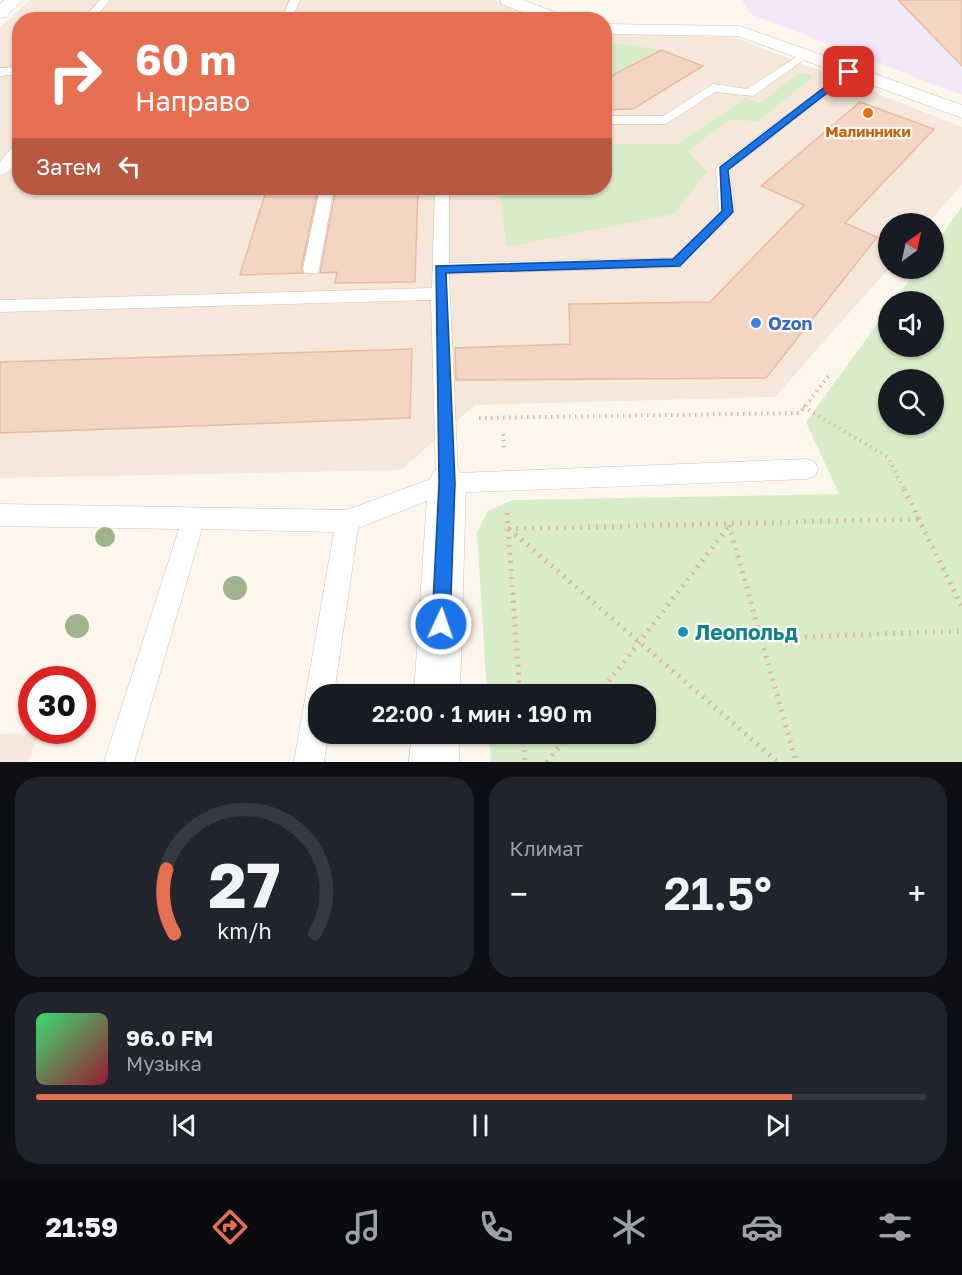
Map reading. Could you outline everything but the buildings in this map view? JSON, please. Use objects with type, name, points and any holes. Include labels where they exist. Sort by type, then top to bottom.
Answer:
[{"type":"street","points":[[0,13],[15,0]]},
{"type":"street","points":[[508,0],[539,12]]},
{"type":"street","points":[[612,28],[740,31],[962,112]]},
{"type":"street","points":[[437,684],[447,483]]},
{"type":"street","points":[[434,762],[435,744]]},
{"type":"lane","points":[[94,12],[105,0]]},
{"type":"lane","points":[[612,120],[666,120],[713,88],[749,93],[804,55]]},
{"type":"lane","points":[[440,269],[676,263],[727,212],[723,170],[849,72]]},
{"type":"lane","points":[[0,171],[12,157]]},
{"type":"lane","points":[[312,269],[326,195]]},
{"type":"lane","points":[[442,195],[440,294],[447,483]]},
{"type":"lane","points":[[0,306],[440,294]]},
{"type":"lane","points":[[0,515],[347,521],[447,483],[807,469]]},
{"type":"lane","points":[[119,762],[194,518]]},
{"type":"lane","points":[[322,684],[347,521]]},
{"type":"lane","points":[[309,762],[312,744]]},
{"type":"path","points":[[470,418],[800,413],[830,374]]},
{"type":"path","points":[[803,407],[888,457],[962,607]]},
{"type":"path","points":[[503,434],[519,684]]},
{"type":"path","points":[[508,529],[918,519]]},
{"type":"path","points":[[729,525],[796,762]]},
{"type":"path","points":[[607,684],[729,525]]},
{"type":"path","points":[[508,529],[778,762]]},
{"type":"path","points":[[717,640],[962,631]]},
{"type":"path","points":[[524,744],[525,762]]},
{"type":"path","points":[[547,762],[561,744]]},
{"type":"shaded area","points":[[30,0],[494,0],[526,12],[17,12]]},
{"type":"shaded area","points":[[742,0],[962,0],[962,95],[750,14]]},
{"type":"shaded area","points":[[12,16],[12,195],[612,195],[612,33],[734,37],[962,127],[962,185],[937,213],[878,213],[879,279],[775,397],[475,405],[401,470],[0,478],[0,27]]},
{"type":"shaded area","points":[[0,734],[18,734],[18,744],[35,744],[28,762],[0,762]]},
{"type":"green space","points":[[612,42],[661,50],[612,76]]},
{"type":"green space","points":[[805,73],[814,76],[758,121],[729,120],[687,151],[707,172],[674,214],[507,247],[500,195],[612,195],[612,144],[677,144],[746,98],[760,103],[796,75]]},
{"type":"green space","points":[[962,207],[962,762],[491,762],[490,744],[656,744],[656,684],[486,684],[477,532],[488,511],[513,500],[839,494],[806,422],[878,323],[878,357],[944,357],[944,291],[901,291],[910,279],[944,279],[944,232]]},
{"type":"place","name":"Малинники","points":[[868,113]]},
{"type":"place","name":"Ozon","points":[[756,323]]},
{"type":"place","name":"Леопольд","points":[[683,632]]},
{"type":"route","points":[[441,624],[447,483],[440,269],[676,263],[727,212],[723,170],[849,72]]}]
